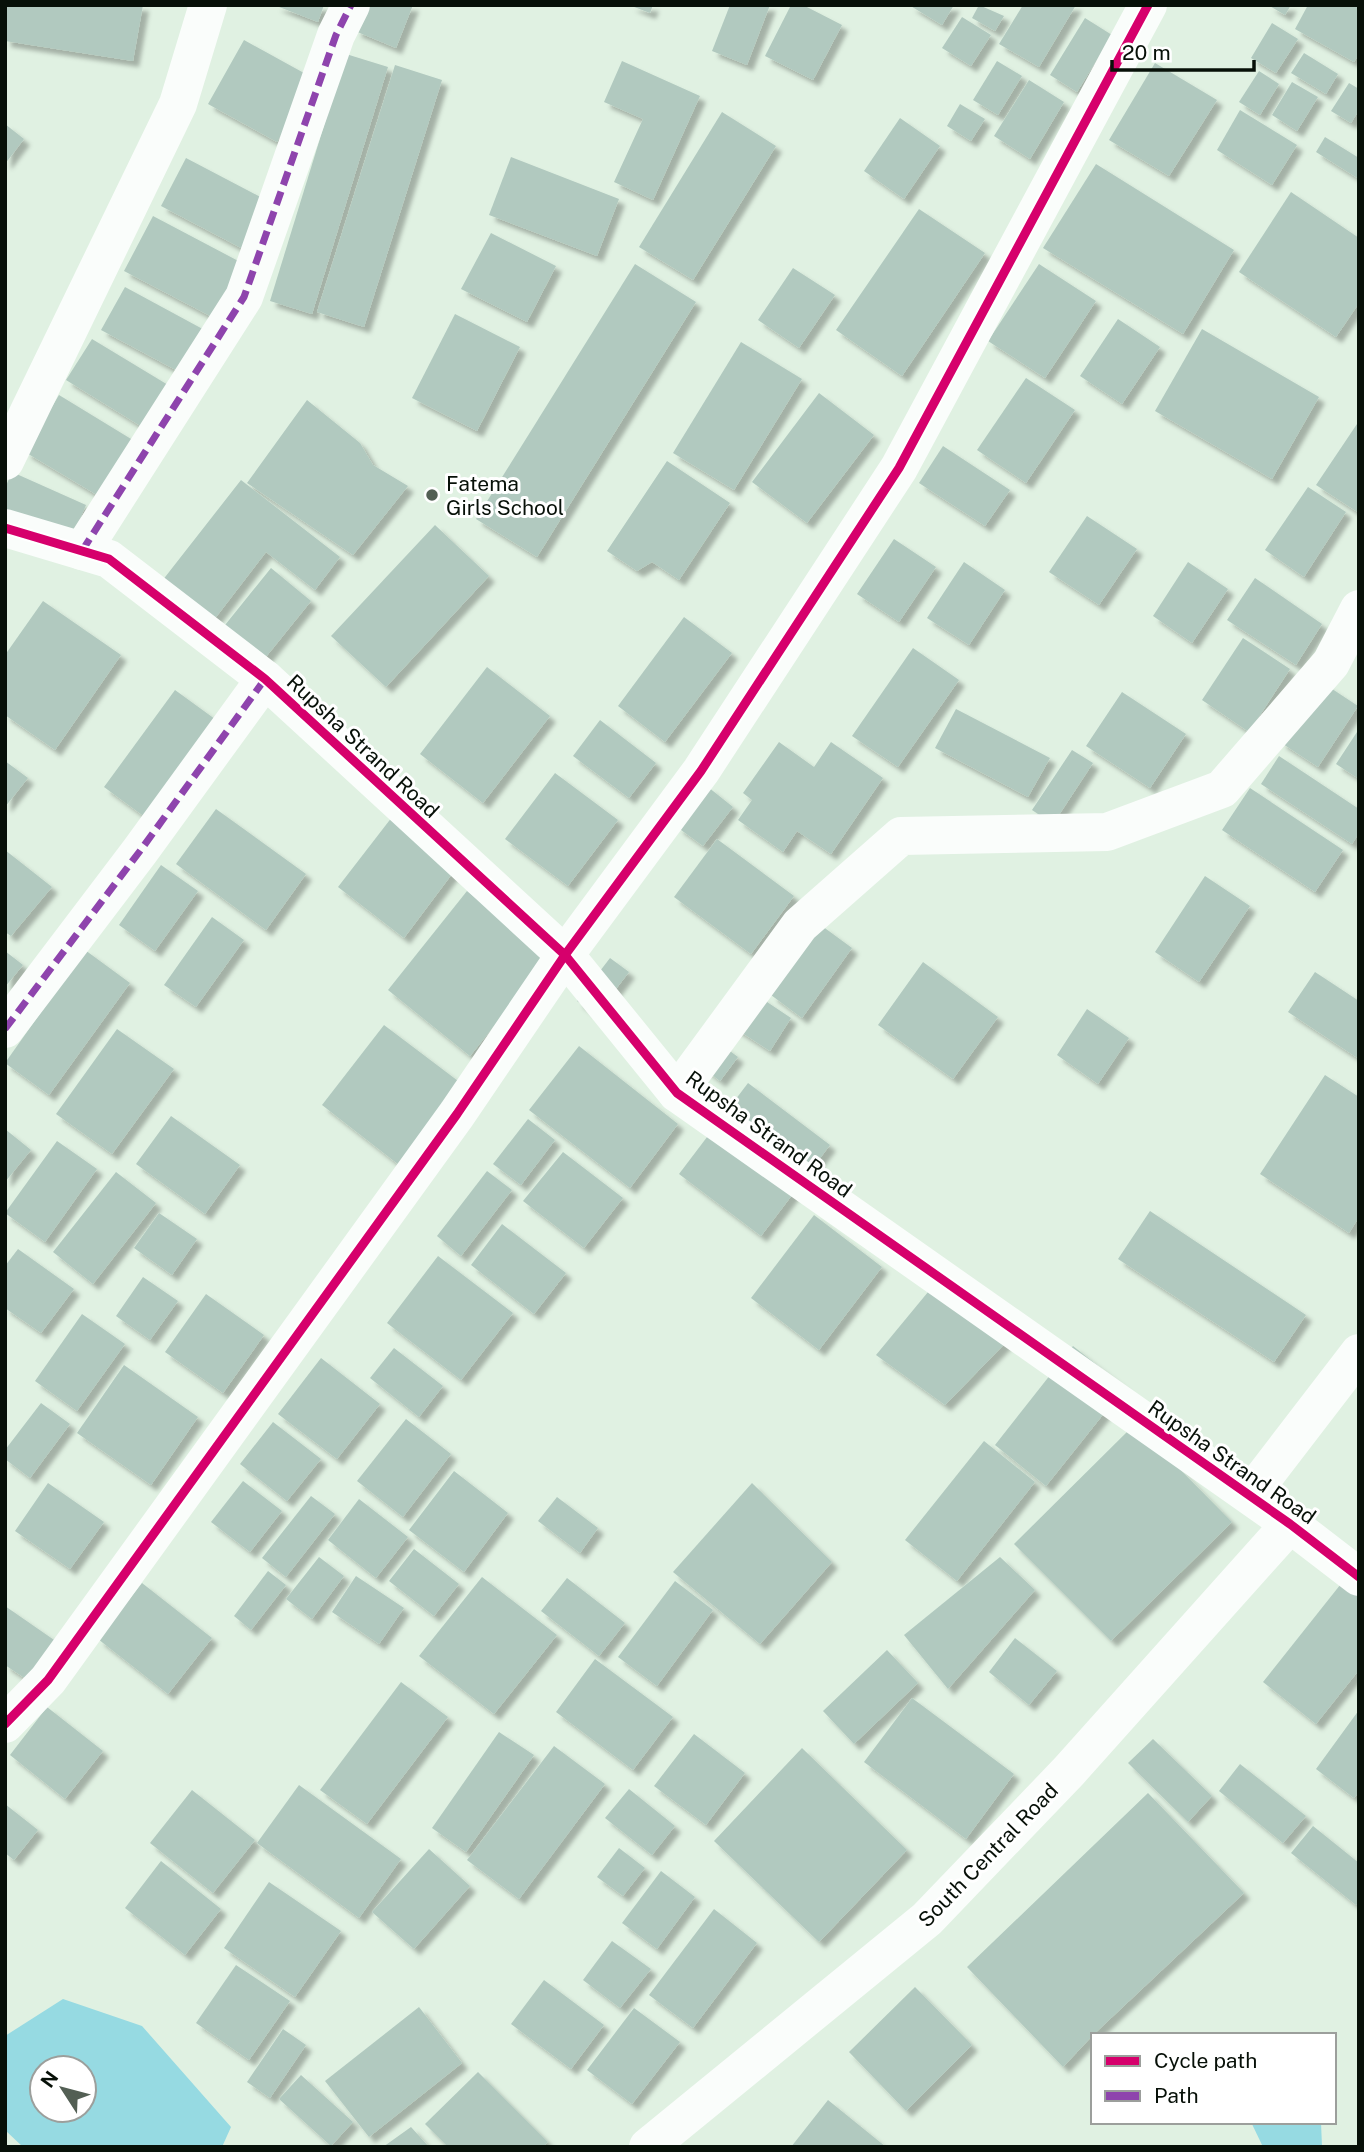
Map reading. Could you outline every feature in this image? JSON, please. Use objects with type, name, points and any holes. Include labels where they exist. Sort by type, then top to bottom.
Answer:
[{"type":"street","points":[[5,461],[178,104],[208,5]]},
{"type":"street","points":[[82,551],[244,297],[336,36],[351,5]]},
{"type":"street","points":[[5,1724],[48,1680],[457,1114],[565,955],[701,771],[899,468],[1148,5]]},
{"type":"street","name":"Rupsha Strand Road","points":[[5,528],[109,559],[265,679],[565,955],[677,1093],[1250,1495],[1359,1577]]},
{"type":"street","points":[[677,1093],[800,925],[901,836],[1107,832],[1222,789],[1331,663],[1359,609]]},
{"type":"street","points":[[5,1029],[141,851],[265,679]]},
{"type":"street","points":[[1250,1495],[1359,1353]]},
{"type":"street","name":"South Central Road","points":[[648,2147],[927,1919],[1069,1771],[1290,1524]]},
{"type":"water","points":[[63,1999],[142,2026],[231,2127],[222,2147],[23,2147],[5,2130],[5,2036]]},
{"type":"water","points":[[1252,2124],[1321,2124],[1322,2147],[1263,2147]]},
{"type":"building","points":[[5,5],[143,5],[133,61],[5,41]]},
{"type":"building","points":[[274,5],[324,5],[318,22]]},
{"type":"building","points":[[366,5],[413,5],[396,48],[355,31]]},
{"type":"building","points":[[629,5],[653,5],[650,13]]},
{"type":"building","points":[[730,5],[770,5],[747,65],[712,51]]},
{"type":"building","points":[[791,5],[803,5],[842,25],[813,80],[765,56]]},
{"type":"building","points":[[909,5],[954,5],[942,25]]},
{"type":"building","points":[[979,5],[1004,16],[995,31],[972,18]]},
{"type":"building","points":[[1023,5],[1076,5],[1039,67],[999,44]]},
{"type":"building","points":[[1268,5],[1291,5],[1285,15]]},
{"type":"building","points":[[1308,5],[1359,5],[1359,54],[1354,62],[1295,29]]},
{"type":"building","points":[[962,17],[991,35],[971,66],[942,48]]},
{"type":"building","points":[[1085,18],[1112,35],[1077,92],[1050,75]]},
{"type":"building","points":[[1272,23],[1298,39],[1276,73],[1251,58]]},
{"type":"building","points":[[244,40],[313,78],[277,142],[208,104]]},
{"type":"building","points":[[1304,53],[1338,74],[1326,94],[1291,73]]},
{"type":"building","points":[[346,54],[388,67],[312,314],[270,301]]},
{"type":"building","points":[[622,61],[700,96],[653,200],[614,182],[643,119],[604,102]]},
{"type":"building","points":[[997,61],[1022,76],[998,115],[973,100]]},
{"type":"building","points":[[1155,63],[1217,100],[1169,176],[1109,140]]},
{"type":"building","points":[[395,65],[442,80],[364,327],[317,312]]},
{"type":"building","points":[[1259,71],[1279,84],[1260,115],[1239,102]]},
{"type":"building","points":[[1029,80],[1064,102],[1030,159],[994,136]]},
{"type":"building","points":[[1292,82],[1318,97],[1297,131],[1272,115]]},
{"type":"building","points":[[1349,83],[1359,89],[1359,110],[1351,123],[1331,111]]},
{"type":"building","points":[[960,104],[985,119],[971,141],[947,126]]},
{"type":"building","points":[[1240,110],[1297,145],[1272,185],[1217,150]]},
{"type":"building","points":[[722,112],[776,146],[693,280],[639,247]]},
{"type":"building","points":[[900,118],[940,146],[904,199],[864,171]]},
{"type":"building","points":[[5,124],[24,139],[5,164]]},
{"type":"building","points":[[1325,137],[1359,158],[1359,179],[1316,152]]},
{"type":"building","points":[[511,157],[619,199],[597,256],[489,215]]},
{"type":"building","points":[[186,158],[270,202],[245,250],[161,206]]},
{"type":"building","points":[[1096,164],[1234,250],[1183,334],[1043,248]]},
{"type":"building","points":[[1291,192],[1359,238],[1359,303],[1336,337],[1239,272]]},
{"type":"building","points":[[919,209],[985,253],[902,376],[836,330]]},
{"type":"building","points":[[153,216],[244,264],[216,319],[124,271]]},
{"type":"building","points":[[491,233],[556,266],[527,322],[461,289]]},
{"type":"building","points":[[635,264],[696,302],[537,557],[476,519]]},
{"type":"building","points":[[1039,264],[1096,301],[1045,378],[988,341]]},
{"type":"building","points":[[793,268],[835,295],[799,348],[758,320]]},
{"type":"building","points":[[125,287],[210,333],[187,376],[101,330]]},
{"type":"building","points":[[455,314],[520,347],[477,431],[412,398]]},
{"type":"building","points":[[1118,319],[1160,347],[1122,404],[1080,376]]},
{"type":"building","points":[[1202,329],[1319,397],[1272,479],[1155,411]]},
{"type":"building","points":[[92,339],[178,391],[152,433],[66,380]]},
{"type":"building","points":[[741,342],[802,379],[734,490],[673,453]]},
{"type":"building","points":[[1026,378],[1075,410],[1026,483],[977,450]]},
{"type":"building","points":[[819,393],[874,435],[807,523],[752,482]]},
{"type":"building","points":[[59,395],[136,442],[102,498],[25,452]]},
{"type":"building","points":[[307,400],[360,443],[373,465],[408,486],[353,555],[247,483]]},
{"type":"building","points":[[1359,421],[1359,513],[1316,485]]},
{"type":"building","points":[[943,446],[1010,490],[985,526],[919,483]]},
{"type":"building","points":[[667,461],[730,503],[679,580],[652,562],[637,571],[607,551]]},
{"type":"building","points":[[12,472],[86,505],[70,541],[5,512],[5,488]]},
{"type":"building","points":[[241,480],[340,557],[315,590],[266,552],[213,621],[162,581]]},
{"type":"building","points":[[1308,487],[1346,512],[1304,577],[1265,550]]},
{"type":"building","points":[[1087,516],[1137,549],[1099,605],[1049,572]]},
{"type":"building","points":[[435,525],[489,576],[386,687],[331,636]]},
{"type":"building","points":[[894,539],[936,567],[899,622],[857,594]]},
{"type":"building","points":[[964,562],[1005,590],[969,645],[927,618]]},
{"type":"building","points":[[1188,562],[1228,589],[1192,643],[1153,616]]},
{"type":"building","points":[[271,568],[311,601],[261,663],[221,630]]},
{"type":"building","points":[[1255,578],[1322,624],[1296,665],[1227,620]]},
{"type":"building","points":[[43,601],[121,655],[55,750],[5,715],[5,655]]},
{"type":"building","points":[[684,617],[732,653],[665,742],[618,706]]},
{"type":"building","points":[[1243,638],[1290,669],[1249,732],[1202,700]]},
{"type":"building","points":[[913,648],[959,680],[898,767],[852,736]]},
{"type":"building","points":[[487,667],[550,716],[483,803],[420,754]]},
{"type":"building","points":[[1320,681],[1358,706],[1318,767],[1280,742]]},
{"type":"building","points":[[175,690],[219,722],[149,820],[104,787]]},
{"type":"building","points":[[1122,692],[1186,734],[1150,788],[1086,746]]},
{"type":"building","points":[[956,709],[1050,758],[1028,797],[935,748]]},
{"type":"building","points":[[600,720],[656,763],[629,798],[573,756]]},
{"type":"building","points":[[1359,729],[1359,779],[1336,764]]},
{"type":"building","points":[[779,742],[814,767],[831,742],[883,778],[831,854],[797,831],[783,852],[738,820],[752,800],[743,793]]},
{"type":"building","points":[[1072,750],[1093,763],[1053,824],[1032,810]]},
{"type":"building","points":[[1279,756],[1359,809],[1359,833],[1352,844],[1261,784]]},
{"type":"building","points":[[5,761],[28,778],[5,807]]},
{"type":"building","points":[[555,773],[618,820],[568,886],[505,839]]},
{"type":"building","points":[[708,787],[733,807],[703,846],[677,827]]},
{"type":"building","points":[[1250,788],[1343,850],[1315,892],[1222,830]]},
{"type":"building","points":[[399,808],[464,858],[404,938],[338,887]]},
{"type":"building","points":[[216,809],[306,874],[266,930],[176,864]]},
{"type":"building","points":[[717,839],[794,896],[751,954],[674,897]]},
{"type":"building","points":[[5,850],[52,887],[11,936],[5,932]]},
{"type":"building","points":[[161,865],[198,891],[155,951],[119,925]]},
{"type":"building","points":[[1205,876],[1250,906],[1199,982],[1155,952]]},
{"type":"building","points":[[467,891],[549,957],[470,1056],[388,990]]},
{"type":"building","points":[[212,917],[244,940],[196,1007],[164,985]]},
{"type":"building","points":[[822,926],[852,948],[802,1018],[771,995]]},
{"type":"building","points":[[85,950],[130,983],[49,1095],[5,1063]]},
{"type":"building","points":[[5,951],[23,965],[5,987]]},
{"type":"building","points":[[610,958],[629,972],[596,1015],[577,1001]]},
{"type":"building","points":[[923,962],[998,1017],[953,1079],[878,1025]]},
{"type":"building","points":[[1315,972],[1359,1001],[1359,1059],[1288,1012]]},
{"type":"building","points":[[755,994],[791,1018],[770,1051],[733,1027]]},
{"type":"building","points":[[1087,1009],[1129,1038],[1098,1084],[1057,1055]]},
{"type":"building","points":[[384,1025],[466,1087],[403,1168],[322,1105]]},
{"type":"building","points":[[117,1029],[174,1069],[112,1154],[56,1114]]},
{"type":"building","points":[[707,1034],[738,1057],[720,1081],[690,1058]]},
{"type":"building","points":[[579,1046],[678,1124],[630,1188],[529,1110]]},
{"type":"building","points":[[1325,1075],[1359,1097],[1359,1217],[1349,1233],[1260,1174]]},
{"type":"building","points":[[748,1083],[830,1145],[761,1236],[679,1174]]},
{"type":"building","points":[[171,1116],[240,1165],[205,1214],[136,1164]]},
{"type":"building","points":[[528,1119],[555,1140],[521,1185],[493,1164]]},
{"type":"building","points":[[5,1129],[31,1150],[5,1182]]},
{"type":"building","points":[[57,1141],[97,1169],[45,1242],[5,1213]]},
{"type":"building","points":[[563,1152],[623,1198],[584,1248],[523,1201]]},
{"type":"building","points":[[487,1171],[512,1190],[461,1256],[437,1236]]},
{"type":"building","points":[[116,1172],[156,1203],[93,1284],[53,1252]]},
{"type":"building","points":[[1150,1211],[1306,1315],[1274,1362],[1118,1259]]},
{"type":"building","points":[[159,1213],[197,1239],[172,1275],[134,1248]]},
{"type":"building","points":[[814,1215],[882,1267],[819,1350],[751,1298]]},
{"type":"building","points":[[502,1224],[566,1273],[534,1314],[471,1265]]},
{"type":"building","points":[[18,1249],[74,1289],[41,1333],[5,1308],[5,1266]]},
{"type":"building","points":[[438,1256],[513,1313],[461,1380],[387,1323]]},
{"type":"building","points":[[947,1269],[1018,1330],[945,1405],[876,1355]]},
{"type":"building","points":[[143,1277],[178,1301],[150,1340],[116,1316]]},
{"type":"building","points":[[206,1294],[264,1335],[223,1393],[165,1352]]},
{"type":"building","points":[[82,1314],[125,1344],[77,1411],[35,1381]]},
{"type":"building","points":[[1073,1346],[1125,1387],[1046,1486],[995,1445]]},
{"type":"building","points":[[394,1348],[443,1386],[419,1417],[370,1378]]},
{"type":"building","points":[[321,1358],[380,1404],[337,1459],[278,1414]]},
{"type":"building","points":[[124,1365],[198,1417],[151,1485],[77,1433]]},
{"type":"building","points":[[41,1403],[70,1424],[30,1478],[5,1459],[5,1450]]},
{"type":"building","points":[[406,1419],[451,1454],[403,1517],[357,1481]]},
{"type":"building","points":[[273,1422],[321,1459],[287,1501],[240,1464]]},
{"type":"building","points":[[1135,1424],[1232,1522],[1111,1641],[1014,1544]]},
{"type":"building","points":[[984,1441],[1035,1482],[957,1581],[905,1540]]},
{"type":"building","points":[[454,1471],[508,1513],[464,1572],[409,1530]]},
{"type":"building","points":[[243,1481],[282,1511],[250,1552],[211,1522]]},
{"type":"building","points":[[48,1483],[104,1522],[70,1569],[15,1531]]},
{"type":"building","points":[[752,1483],[832,1562],[760,1644],[673,1572]]},
{"type":"building","points":[[311,1496],[335,1514],[286,1577],[262,1558]]},
{"type":"building","points":[[557,1497],[598,1528],[580,1553],[538,1521]]},
{"type":"building","points":[[359,1499],[408,1537],[376,1578],[328,1540]]},
{"type":"building","points":[[414,1549],[459,1584],[434,1616],[389,1581]]},
{"type":"building","points":[[319,1557],[344,1576],[312,1619],[286,1599]]},
{"type":"building","points":[[1000,1557],[1035,1590],[948,1689],[904,1635]]},
{"type":"building","points":[[268,1571],[286,1585],[251,1630],[234,1616]]},
{"type":"building","points":[[1348,1575],[1359,1583],[1359,1670],[1316,1724],[1263,1682]]},
{"type":"building","points":[[356,1576],[404,1608],[379,1644],[332,1612]]},
{"type":"building","points":[[482,1577],[557,1635],[494,1714],[419,1656]]},
{"type":"building","points":[[567,1578],[625,1623],[599,1656],[541,1611]]},
{"type":"building","points":[[675,1581],[713,1610],[657,1686],[618,1657]]},
{"type":"building","points":[[142,1583],[212,1638],[168,1694],[98,1639]]},
{"type":"building","points":[[5,1606],[57,1642],[29,1681],[5,1665]]},
{"type":"building","points":[[1015,1638],[1057,1671],[1029,1705],[989,1672]]},
{"type":"building","points":[[887,1650],[918,1683],[854,1744],[823,1711]]},
{"type":"building","points":[[595,1659],[673,1717],[633,1770],[556,1712]]},
{"type":"building","points":[[401,1682],[448,1717],[367,1824],[320,1790]]},
{"type":"building","points":[[912,1698],[1014,1774],[966,1839],[864,1762]]},
{"type":"building","points":[[47,1707],[103,1751],[65,1799],[10,1755]]},
{"type":"building","points":[[1359,1710],[1359,1792],[1354,1798],[1316,1769]]},
{"type":"building","points":[[499,1732],[534,1755],[466,1852],[432,1828]]},
{"type":"building","points":[[694,1734],[745,1773],[706,1825],[654,1786]]},
{"type":"building","points":[[1153,1739],[1212,1796],[1188,1822],[1128,1763]]},
{"type":"building","points":[[554,1746],[605,1784],[519,1899],[467,1860]]},
{"type":"building","points":[[802,1748],[907,1850],[819,1942],[714,1841]]},
{"type":"building","points":[[1240,1764],[1306,1816],[1283,1843],[1219,1791]]},
{"type":"building","points":[[299,1785],[401,1859],[359,1918],[257,1843]]},
{"type":"building","points":[[629,1789],[675,1826],[652,1855],[605,1818]]},
{"type":"building","points":[[192,1790],[255,1840],[213,1893],[150,1843]]},
{"type":"building","points":[[1148,1793],[1244,1893],[1095,2033],[1091,2033],[1091,2037],[1063,2067],[967,1967]]},
{"type":"building","points":[[5,1804],[38,1830],[14,1860],[5,1853]]},
{"type":"building","points":[[1313,1826],[1359,1863],[1359,1902],[1356,1905],[1291,1853]]},
{"type":"building","points":[[619,1848],[645,1868],[623,1896],[597,1877]]},
{"type":"building","points":[[429,1849],[470,1886],[414,1949],[372,1912]]},
{"type":"building","points":[[161,1861],[221,1909],[185,1955],[125,1908]]},
{"type":"building","points":[[661,1871],[695,1897],[657,1949],[622,1923]]},
{"type":"building","points":[[269,1882],[341,1931],[295,1997],[224,1948]]},
{"type":"building","points":[[714,1909],[757,1943],[693,2028],[649,1995]]},
{"type":"building","points":[[612,1941],[651,1969],[620,2008],[583,1980]]},
{"type":"building","points":[[236,1965],[290,2001],[249,2060],[196,2023]]},
{"type":"building","points":[[544,1980],[604,2025],[571,2069],[511,2024]]},
{"type":"building","points":[[915,1987],[972,2045],[906,2111],[849,2052]]},
{"type":"building","points":[[419,2007],[462,2063],[369,2137],[325,2081]]},
{"type":"building","points":[[634,2008],[680,2042],[632,2104],[587,2070]]},
{"type":"building","points":[[283,2029],[306,2045],[270,2098],[247,2082]]},
{"type":"building","points":[[478,2072],[548,2142],[543,2147],[448,2147],[425,2124]]},
{"type":"building","points":[[301,2075],[353,2122],[331,2146],[279,2099]]},
{"type":"building","points":[[828,2100],[886,2147],[791,2147]]},
{"type":"building","points":[[411,2127],[429,2147],[383,2147]]},
{"type":"marked path","points":[[82,551],[244,297],[336,35],[351,5]]},
{"type":"marked path","points":[[5,1029],[140,851],[265,679]]},
{"type":"cycle path","points":[[5,1724],[48,1680],[457,1114],[565,955],[701,771],[899,468],[1148,5]]},
{"type":"cycle path","points":[[5,528],[109,559],[265,679],[565,955],[677,1093],[1290,1524],[1359,1577]]},
{"type":"place","name":"Fatema Girls School","points":[[432,495]]}]
